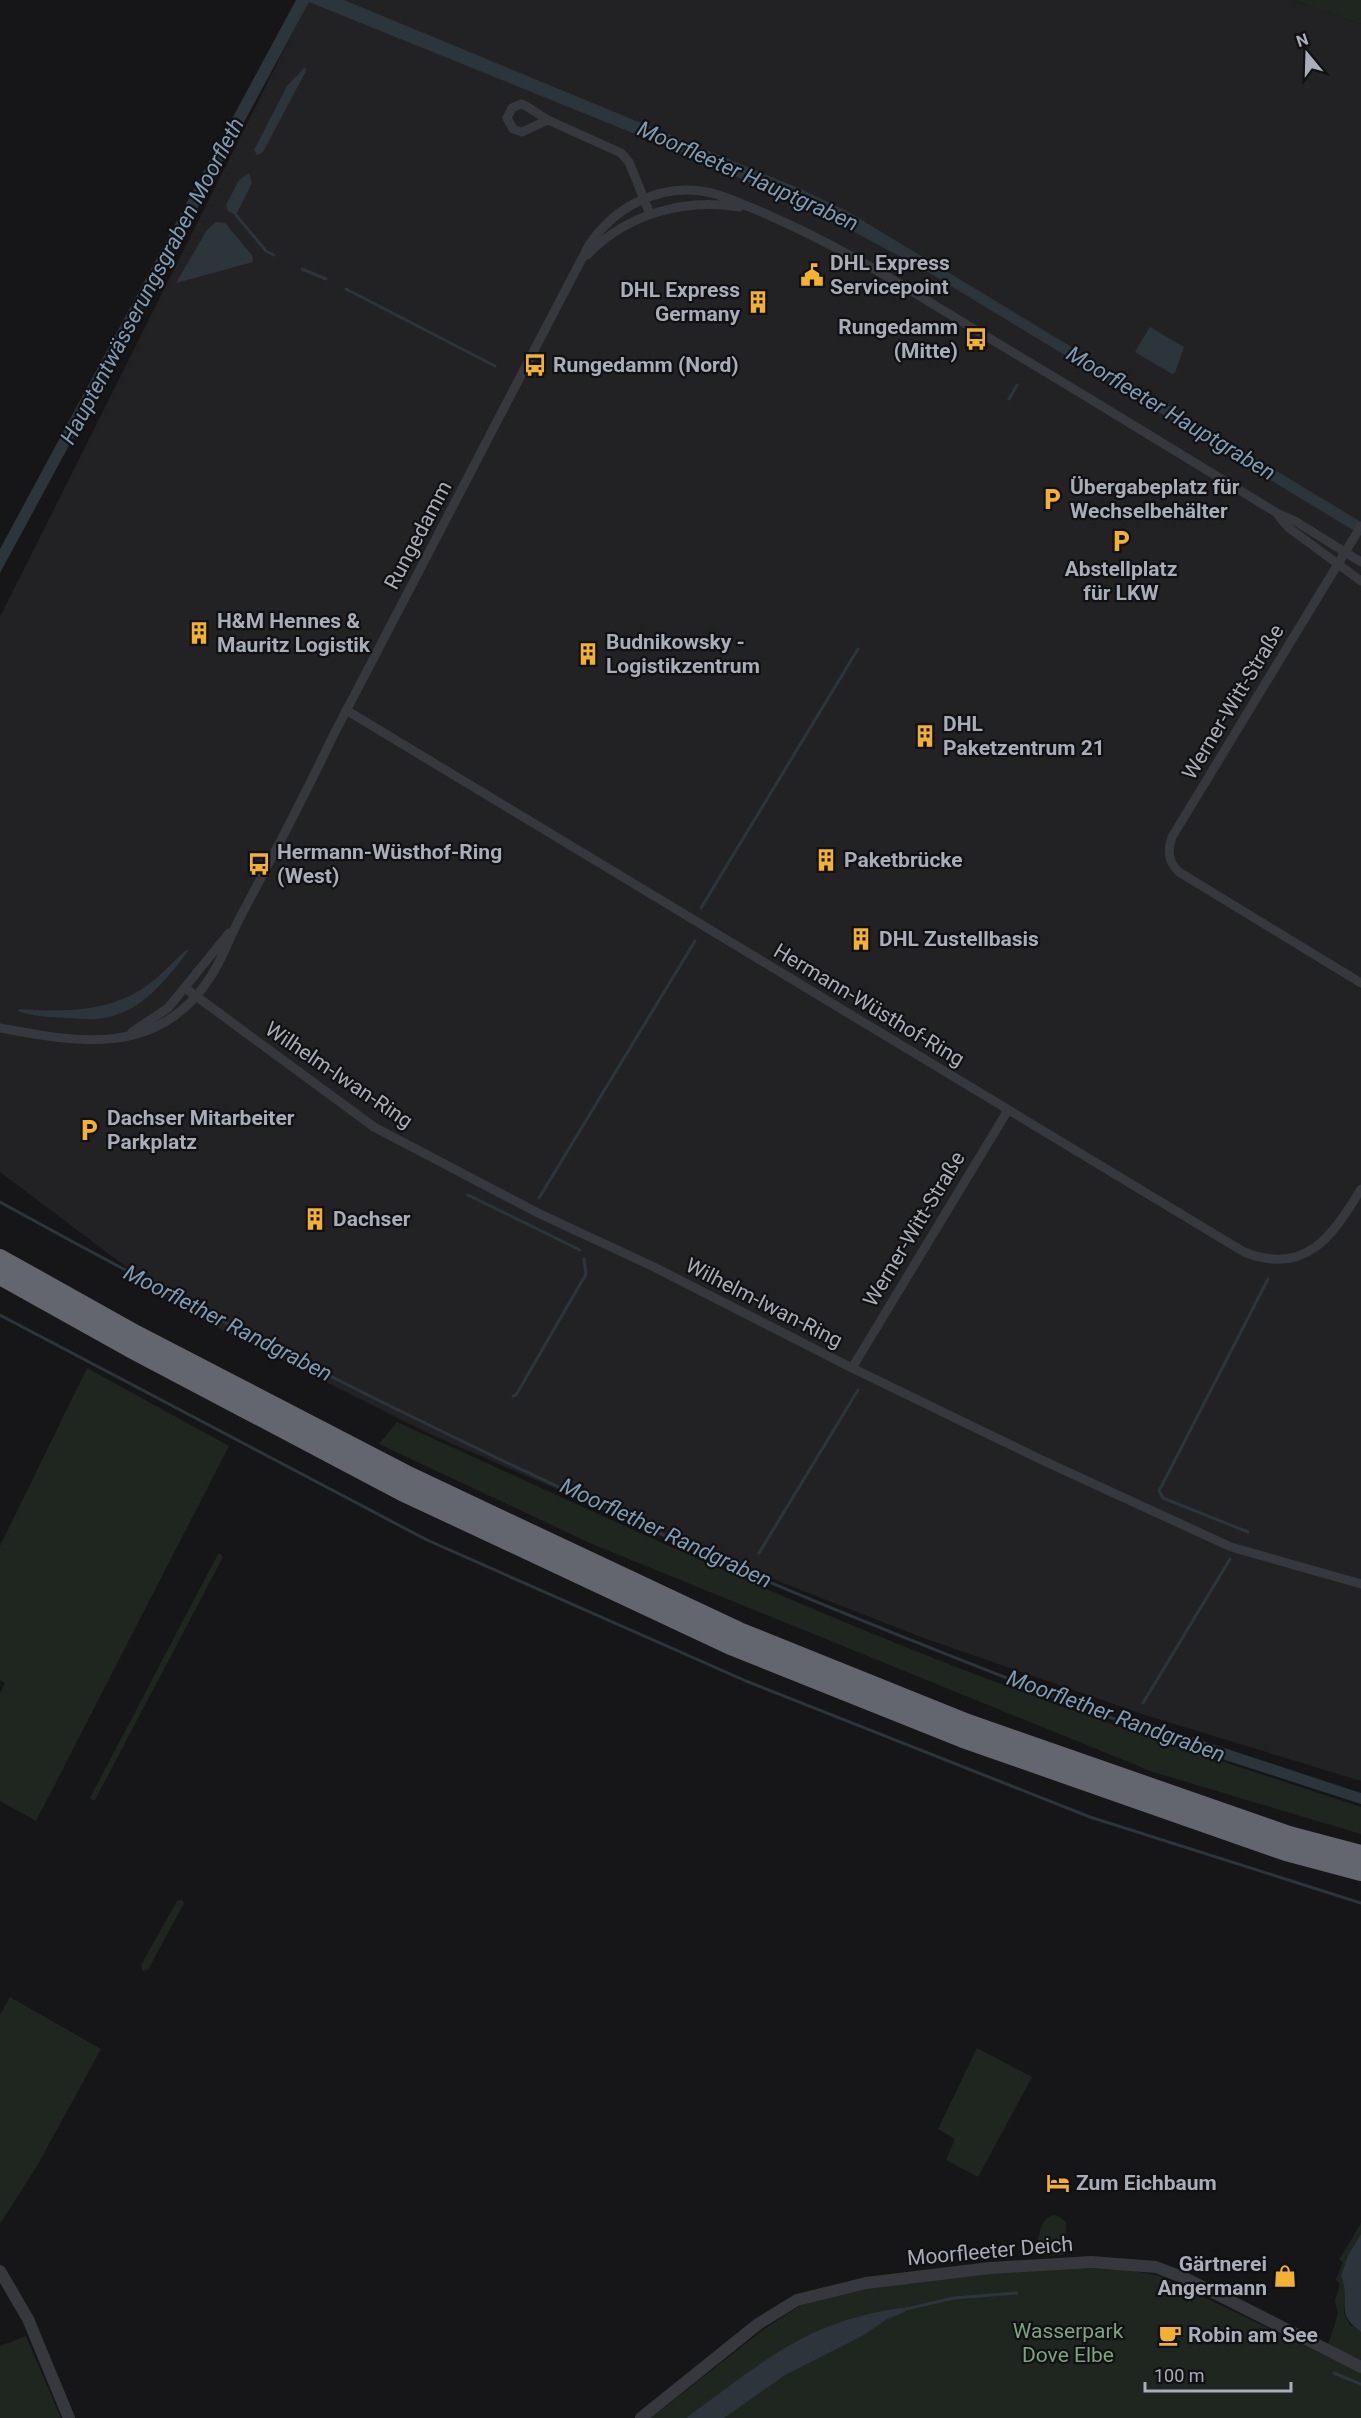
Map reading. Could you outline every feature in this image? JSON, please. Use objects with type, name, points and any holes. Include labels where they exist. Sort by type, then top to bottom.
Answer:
[{"type":"highway","points":[[0,1258],[136,1334],[410,1476],[739,1631],[968,1723],[1289,1835],[1361,1854]]},
{"type":"highway","points":[[0,1276],[129,1348],[402,1492],[733,1647],[963,1739],[1286,1852],[1361,1872]]},
{"type":"street","points":[[548,120],[621,153],[629,162],[650,214]]},
{"type":"street","name":"Rungedamm","points":[[0,1028],[84,1041],[122,1037],[140,1034],[155,1028],[179,1013],[196,997],[216,969],[236,924],[295,814],[346,710],[594,237],[625,208],[644,199],[679,190],[720,195],[820,238],[887,275],[1361,562]]},
{"type":"street","name":"Rungedamm","points":[[583,260],[610,236],[650,214],[682,205],[703,203],[753,209]]},
{"type":"street","name":"Rungedamm","points":[[1277,513],[1289,528],[1337,566],[1361,581]]},
{"type":"street","name":"Werner-Witt-Straße","points":[[1359,530],[1172,837],[1168,853],[1170,861],[1179,872],[1361,983]]},
{"type":"street","name":"Hermann-Wüsthof-Ring","points":[[346,710],[1237,1249],[1265,1259],[1284,1259],[1301,1255],[1322,1243],[1339,1225],[1361,1189]]},
{"type":"street","name":"Rungedamm","points":[[122,1037],[151,1022],[168,1008],[236,924]]},
{"type":"street","name":"Wilhelm-Iwan-Ring","points":[[185,988],[374,1127],[538,1213],[654,1267],[852,1368],[1044,1461],[1231,1547],[1361,1584]]},
{"type":"street","name":"Werner-Witt-Straße","points":[[852,1368],[1008,1110]]},
{"type":"street","name":"Moorfleeter Deich","points":[[641,2418],[758,2324],[797,2300],[866,2283],[990,2268],[1091,2262],[1156,2267],[1187,2278],[1361,2367]]},
{"type":"street","points":[[0,2271],[28,2319],[69,2418]]},
{"type":"shaded area","points":[[309,0],[1293,0],[1361,24],[1361,1781],[1148,1716],[918,1636],[673,1540],[432,1435],[186,1312],[0,1172],[0,617]]},
{"type":"green space","points":[[1293,0],[1361,0],[1361,24]]},
{"type":"green space","points":[[87,1368],[229,1446],[36,1821],[0,1801],[0,1693],[5,1683],[0,1680],[0,1546]]},
{"type":"green space","points":[[397,1422],[675,1549],[885,1639],[1158,1740],[1361,1807],[1361,1834],[1153,1772],[592,1544],[379,1444]]},
{"type":"green space","points":[[218,1554],[223,1557],[95,1800],[92,1800],[90,1798]]},
{"type":"green space","points":[[182,1900],[184,1903],[148,1970],[143,1971],[141,1965],[177,1901]]},
{"type":"green space","points":[[10,1997],[101,2049],[37,2166],[0,2224],[0,2015]]},
{"type":"green space","points":[[977,2048],[1032,2077],[978,2177],[946,2160],[955,2139],[938,2129]]},
{"type":"green space","points":[[1053,2215],[1066,2222],[1067,2251],[1063,2255],[1038,2256],[1036,2252],[1042,2225],[1048,2217]]},
{"type":"green space","points":[[1361,2223],[1361,2234],[1348,2255],[1341,2276],[1346,2287],[1344,2313],[1350,2325],[1361,2332],[1361,2360],[1328,2345],[1338,2314],[1335,2301],[1340,2284],[1336,2280],[1343,2262],[1339,2260]]},
{"type":"green space","name":"Wasserpark Dove Elbe","points":[[1073,2268],[1129,2270],[1160,2276],[1361,2373],[1361,2418],[651,2418],[764,2329],[801,2305],[867,2288],[994,2273]]},
{"type":"green space","points":[[26,2336],[61,2418],[0,2418],[0,2346]]},
{"type":"water","points":[[296,0],[344,0],[803,190],[845,210],[1361,522],[1361,535],[918,266],[815,211],[687,155],[309,2],[0,573],[0,549]]},
{"type":"water","points":[[305,67],[306,71],[263,152],[257,155],[254,150],[287,86]]},
{"type":"water","points":[[249,173],[252,183],[236,215],[228,211],[226,205],[239,180]]},
{"type":"water","points":[[216,222],[225,223],[252,255],[253,262],[176,283],[207,230]]},
{"type":"water","points":[[1150,327],[1184,347],[1175,373],[1172,374],[1135,352]]},
{"type":"water","points":[[189,950],[150,995],[125,1011],[111,1016],[86,1019],[43,1016],[18,1011],[19,1009],[91,1008],[119,1001],[146,986],[185,951]]},
{"type":"water","points":[[1139,1720],[1361,1793],[1361,1804],[1139,1732]]},
{"type":"water","points":[[1361,2234],[1361,2332],[1353,2325],[1345,2312],[1345,2293],[1341,2276],[1348,2255]]},
{"type":"water","points":[[906,2309],[905,2312],[887,2319],[864,2335],[785,2375],[724,2418],[686,2418],[755,2367],[810,2334],[856,2317]]},
{"type":"waterway","points":[[236,215],[266,251],[274,255]]},
{"type":"waterway","points":[[302,269],[326,279]]},
{"type":"waterway","points":[[346,289],[495,366]]},
{"type":"waterway","points":[[1009,399],[1017,385]]},
{"type":"waterway","points":[[701,908],[858,649]]},
{"type":"waterway","points":[[539,1198],[695,941]]},
{"type":"waterway","points":[[468,1195],[580,1250]]},
{"type":"waterway","name":"Moorflether Randgraben","points":[[0,1202],[183,1301],[368,1395],[556,1486],[789,1590],[876,1626],[1095,1713],[1142,1727]]},
{"type":"waterway","points":[[513,1396],[516,1395],[586,1274],[584,1259]]},
{"type":"waterway","points":[[1248,1532],[1163,1498],[1159,1491],[1268,1279]]},
{"type":"waterway","points":[[0,1315],[427,1540],[746,1681],[1090,1817],[1361,1903]]},
{"type":"waterway","points":[[759,1553],[858,1390]]},
{"type":"waterway","points":[[1143,1703],[1230,1559]]},
{"type":"waterway","points":[[906,2309],[954,2298],[1017,2293]]},
{"type":"waterway","points":[[1334,2373],[1361,2384]]},
{"type":"place","name":"DHL Express Servicepoint","points":[[812,275]]},
{"type":"place","name":"DHL Express Germany","points":[[758,302]]},
{"type":"place","name":"Rungedamm (Mitte)","points":[[976,339]]},
{"type":"place","name":"Rungedamm (Nord)","points":[[535,365]]},
{"type":"place","name":"Übergabeplatz für Wechselbehälter","points":[[1052,499]]},
{"type":"place","name":"Abstellplatz für LKW","points":[[1121,541]]},
{"type":"place","name":"H&M Hennes & Mauritz Logistik","points":[[199,633]]},
{"type":"place","name":"Budnikowsky - Logistikzentrum","points":[[588,654]]},
{"type":"place","name":"DHL Paketzentrum 21","points":[[925,736]]},
{"type":"place","name":"Paketbrücke","points":[[826,860]]},
{"type":"place","name":"Hermann-Wüsthof-Ring (West)","points":[[259,864]]},
{"type":"place","name":"DHL Zustellbasis","points":[[861,939]]},
{"type":"place","name":"Dachser Mitarbeiter Parkplatz","points":[[89,1130]]},
{"type":"place","name":"Dachser","points":[[315,1219]]},
{"type":"place","name":"Zum Eichbaum","points":[[1058,2183]]},
{"type":"place","name":"Gärtnerei Angermann","points":[[1285,2276]]},
{"type":"place","name":"Robin am See","points":[[1170,2335]]},
{"type":"water label","name":"Moorfleeter Hauptgraben","points":[[748,176]]},
{"type":"water label","name":"Hauptentwässerungsgraben Moorfleth","points":[[152,281]]},
{"type":"water label","name":"Moorfleeter Hauptgraben","points":[[1171,413]]}]
